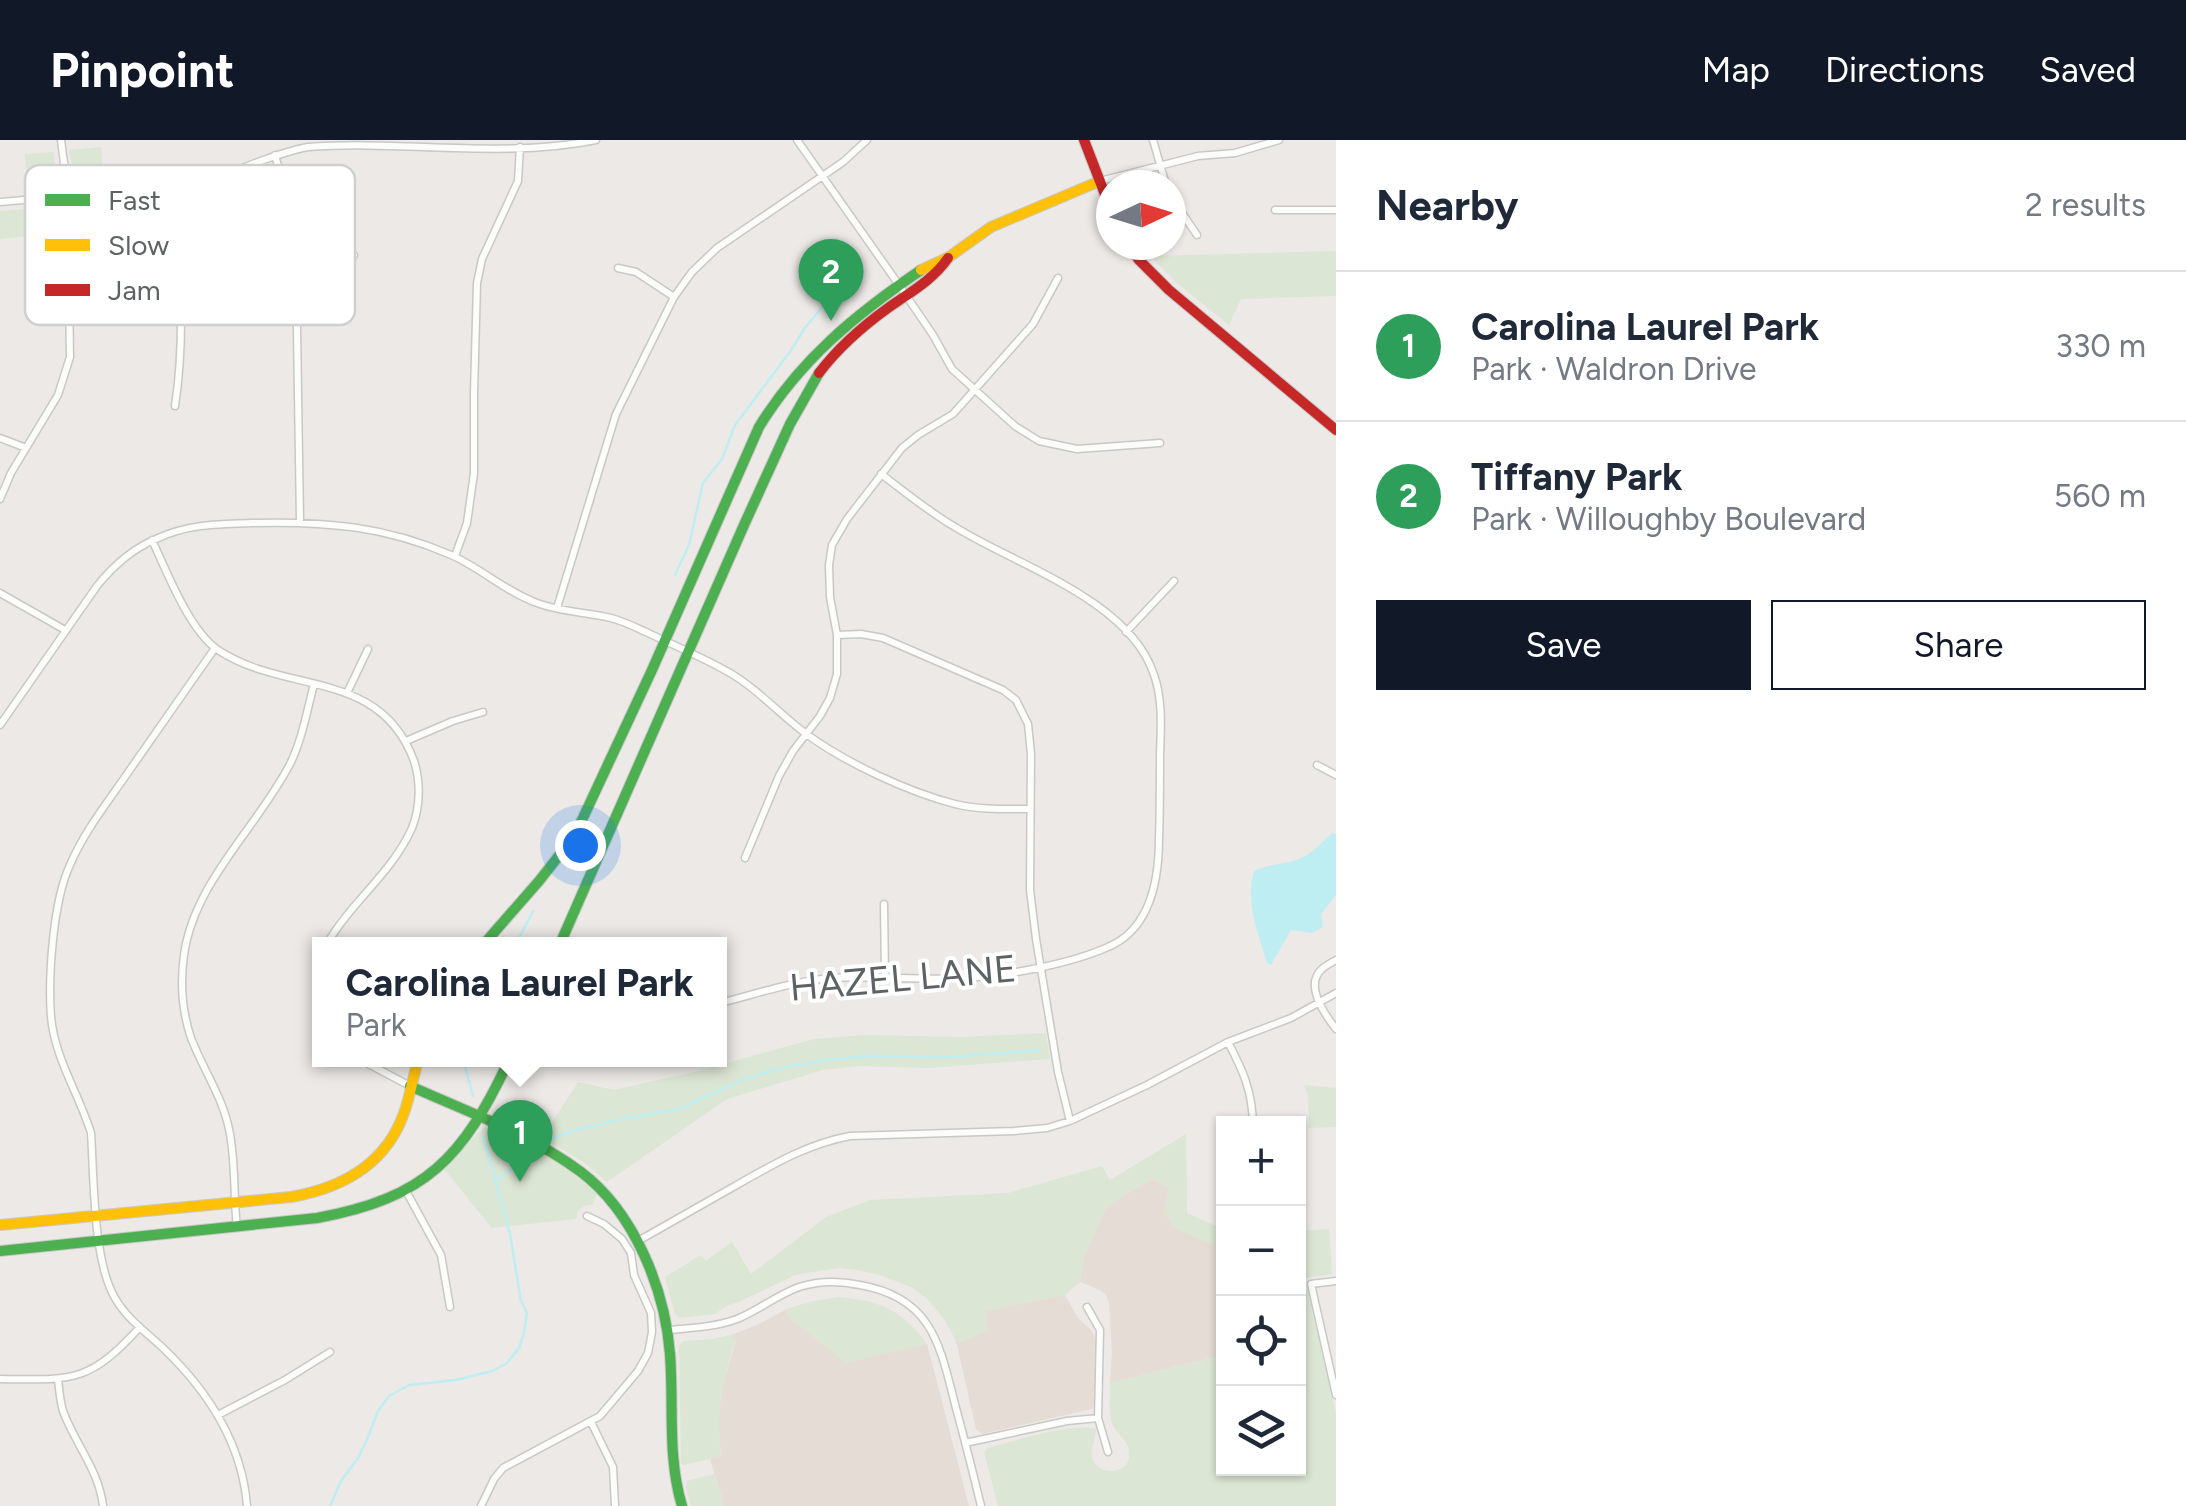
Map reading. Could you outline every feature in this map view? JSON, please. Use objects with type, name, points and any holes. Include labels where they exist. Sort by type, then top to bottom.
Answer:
[{"type":"street","points":[[61,140],[64,163]]},
{"type":"street","points":[[248,165],[321,145],[363,142],[520,147],[596,140]]},
{"type":"street","points":[[797,140],[933,334],[952,369],[1015,426],[1039,441],[1077,449],[1160,443]]},
{"type":"street","points":[[557,608],[616,414],[674,298],[692,272],[717,248],[868,140]]},
{"type":"street","points":[[1084,140],[1096,171]]},
{"type":"street","points":[[1153,140],[1161,170]]},
{"type":"street","points":[[1138,170],[1198,156],[1235,153],[1280,140]]},
{"type":"street","points":[[454,556],[467,523],[474,473],[478,283],[482,259],[518,181],[520,147]]},
{"type":"street","points":[[275,155],[278,165]]},
{"type":"street","points":[[563,937],[744,524],[807,392],[822,369],[924,268],[949,257],[991,227],[1096,183]]},
{"type":"street","points":[[0,202],[25,200]]},
{"type":"street","points":[[1275,210],[1336,210]]},
{"type":"street","points":[[1186,219],[1197,235]]},
{"type":"street","points":[[1139,260],[1169,290],[1336,430]]},
{"type":"street","points":[[618,268],[636,272],[674,298]]},
{"type":"street","points":[[745,858],[779,776],[830,698],[836,674],[837,635],[830,597],[832,545],[847,519],[902,448],[953,414],[1033,324],[1058,278]]},
{"type":"street","points":[[490,937],[565,848],[582,820],[726,499],[775,401],[823,345],[902,290]]},
{"type":"street","points":[[0,499],[11,473],[58,395],[70,357],[69,325]]},
{"type":"street","points":[[174,406],[180,367],[180,325]]},
{"type":"street","points":[[297,325],[300,522]]},
{"type":"street","points":[[0,438],[26,448]]},
{"type":"street","name":"HAZEL LANE","points":[[727,1001],[813,981],[967,978],[1040,966],[1111,946],[1133,930],[1149,906],[1159,869],[1161,705],[1153,670],[1138,645],[1102,609],[1054,578],[953,526],[881,474]]},
{"type":"street","points":[[0,725],[112,567],[152,540],[196,525],[339,524],[408,538],[454,556],[536,603],[614,618],[664,640],[744,682],[806,734],[847,759],[938,798],[957,804],[1030,810]]},
{"type":"street","points":[[152,540],[177,595],[215,648],[256,668],[368,702],[393,723],[406,741],[416,767],[419,795],[414,824],[397,857],[331,937]]},
{"type":"street","points":[[1126,632],[1174,581]]},
{"type":"street","points":[[0,593],[65,630]]},
{"type":"street","points":[[837,635],[883,638],[1003,690],[1016,700],[1028,724],[1030,890],[1058,1072],[1070,1122]]},
{"type":"street","points":[[215,648],[92,825],[70,865],[60,893],[53,943],[51,1016],[58,1051],[90,1133],[104,1274],[116,1301],[186,1371],[210,1401],[241,1466],[247,1506]]},
{"type":"street","points":[[347,693],[368,648]]},
{"type":"street","points":[[236,1227],[229,1128],[222,1102],[192,1038],[182,1000],[184,955],[203,896],[291,762],[314,684]]},
{"type":"street","points":[[406,741],[453,720],[483,712]]},
{"type":"street","points":[[1317,765],[1336,775]]},
{"type":"street","points":[[884,904],[885,977]]},
{"type":"street","points":[[1336,960],[1319,970],[1315,979],[1315,991],[1336,1029]]},
{"type":"street","points":[[638,1241],[810,1146],[850,1136],[1014,1131],[1070,1122],[1228,1042],[1291,1018],[1336,993]]},
{"type":"street","points":[[1228,1042],[1246,1077],[1252,1116]]},
{"type":"street","points":[[373,1067],[482,1118],[582,1173],[638,1241],[658,1282],[668,1330],[672,1464],[682,1506]]},
{"type":"street","points":[[0,1225],[317,1194],[341,1186],[386,1148],[402,1118],[416,1067]]},
{"type":"street","points":[[0,1250],[333,1217],[361,1210],[406,1190],[462,1145],[482,1118],[505,1067]]},
{"type":"street","points":[[406,1190],[441,1255],[450,1308]]},
{"type":"street","points":[[482,1506],[503,1468],[600,1416],[648,1353],[651,1314],[634,1274],[631,1252],[604,1224],[587,1216]]},
{"type":"street","points":[[1336,1281],[1311,1284],[1336,1395]]},
{"type":"street","points":[[668,1330],[714,1326],[815,1284],[855,1284],[889,1293],[909,1304],[940,1344],[981,1506]]},
{"type":"street","points":[[1087,1307],[1100,1330],[1098,1418],[1108,1452]]},
{"type":"street","points":[[0,1379],[58,1379],[84,1373],[103,1364],[140,1327]]},
{"type":"street","points":[[218,1415],[330,1352]]},
{"type":"street","points":[[58,1379],[62,1408],[91,1464],[102,1506]]},
{"type":"street","points":[[965,1444],[1098,1418]]},
{"type":"street","points":[[591,1422],[614,1467],[615,1506]]},
{"type":"shaded area","points":[[1152,1179],[1170,1188],[1164,1213],[1216,1246],[1216,1357],[1110,1383],[1109,1303],[1100,1290],[1080,1282],[1083,1259],[1105,1210]]},
{"type":"shaded area","points":[[1065,1295],[1095,1338],[1092,1409],[982,1434],[976,1429],[956,1341],[962,1342],[984,1311]]},
{"type":"shaded area","points":[[787,1309],[788,1317],[846,1362],[927,1344],[969,1506],[724,1506],[710,1459],[721,1456],[718,1419],[720,1395],[736,1341],[731,1335]]},
{"type":"green space","points":[[101,147],[102,165],[72,165],[69,150]]},
{"type":"green space","points":[[54,152],[54,165],[26,165],[25,154]]},
{"type":"green space","points":[[25,209],[25,236],[0,239],[0,211]]},
{"type":"green space","points":[[1336,251],[1336,296],[1241,299],[1229,325],[1154,260],[1186,260],[1186,255]]},
{"type":"green space","points":[[1046,1033],[1050,1059],[928,1068],[858,1066],[823,1070],[727,1099],[607,1182],[582,1161],[542,1138],[578,1082],[614,1090],[712,1067],[727,1067],[727,1063],[814,1039],[865,1035],[960,1037]]},
{"type":"green space","points":[[1304,1085],[1336,1088],[1336,1127],[1309,1128]]},
{"type":"green space","points":[[484,1127],[528,1145],[573,1174],[597,1194],[592,1205],[578,1211],[576,1219],[492,1228],[444,1169]]},
{"type":"green space","points":[[1186,1134],[1187,1213],[1216,1226],[1216,1246],[1174,1228],[1164,1213],[1169,1188],[1152,1179],[1105,1210],[1083,1259],[1080,1282],[1065,1295],[985,1311],[988,1330],[962,1342],[956,1341],[943,1317],[926,1298],[911,1287],[880,1275],[838,1268],[795,1275],[715,1314],[680,1318],[675,1314],[665,1277],[701,1255],[706,1261],[732,1242],[751,1274],[826,1217],[870,1200],[1008,1193],[1102,1166],[1110,1180]]},
{"type":"green space","points":[[1329,1229],[1332,1274],[1306,1278],[1306,1231]]},
{"type":"green space","points":[[1306,1288],[1336,1414],[1336,1506],[998,1506],[984,1452],[988,1448],[1058,1430],[1096,1429],[1093,1460],[1106,1470],[1118,1470],[1127,1463],[1129,1451],[1112,1423],[1110,1383],[1216,1357],[1216,1476],[1306,1476]]},
{"type":"green space","points":[[838,1297],[889,1309],[908,1322],[927,1344],[846,1363],[788,1317],[787,1309]]},
{"type":"green space","points":[[731,1335],[736,1340],[721,1398],[721,1456],[681,1464],[679,1345],[683,1341]]},
{"type":"green space","points":[[714,1474],[724,1506],[691,1506],[687,1481]]},
{"type":"water","points":[[1332,833],[1336,834],[1336,895],[1321,914],[1323,927],[1312,933],[1291,930],[1271,965],[1267,963],[1254,917],[1254,871],[1299,859]]},
{"type":"waterway","points":[[675,575],[689,545],[703,483],[722,459],[735,425],[824,305]]},
{"type":"waterway","points":[[520,937],[533,911]]},
{"type":"waterway","points":[[548,1140],[612,1121],[679,1109],[746,1078],[786,1067],[868,1056],[950,1057],[1040,1050]]},
{"type":"waterway","points":[[465,1067],[473,1096]]},
{"type":"waterway","points":[[330,1506],[389,1396],[409,1385],[492,1371],[507,1363],[519,1348],[527,1313],[483,1137]]},
{"type":"waterway","points":[[496,1180],[532,1154]]},
{"type":"traffic: fast","points":[[490,937],[565,848],[582,820],[759,427],[811,359],[874,304],[921,270]]},
{"type":"traffic: fast","points":[[563,937],[744,525],[790,424],[819,373]]},
{"type":"traffic: fast","points":[[0,1251],[317,1218],[387,1199],[414,1185],[457,1148],[506,1067]]},
{"type":"traffic: fast","points":[[410,1086],[541,1146],[581,1172],[617,1208],[654,1278],[667,1329],[673,1449],[682,1506]]},
{"type":"traffic: slow","points":[[921,270],[949,257],[991,227],[1096,183]]},
{"type":"traffic: slow","points":[[0,1225],[291,1197],[328,1187],[360,1171],[386,1146],[404,1113],[416,1067]]},
{"type":"traffic: jam","points":[[1084,140],[1096,171]]},
{"type":"traffic: jam","points":[[819,373],[860,330],[928,280],[948,258]]},
{"type":"traffic: jam","points":[[1139,260],[1169,290],[1336,430]]},
{"type":"place","name":"Tiffany Park","points":[[831,321]]},
{"type":"place","name":"Carolina Laurel Park","points":[[520,1182]]}]
